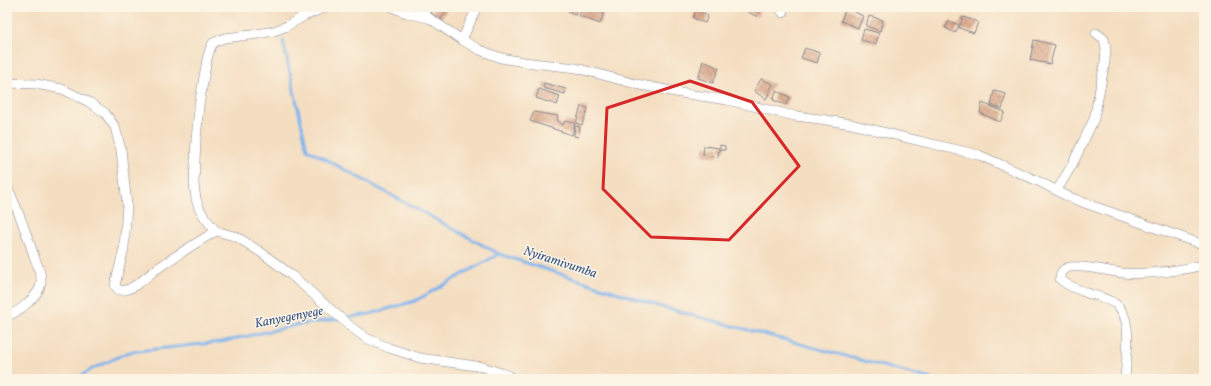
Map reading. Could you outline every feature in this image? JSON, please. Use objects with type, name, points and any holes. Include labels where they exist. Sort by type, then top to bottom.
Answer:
[{"type":"street","points":[[326,7],[274,31],[224,38],[213,43],[207,59],[199,106],[194,184],[199,208],[216,231],[237,237],[262,253],[290,274],[351,328],[366,338],[389,348],[420,358],[483,367],[515,379]]},
{"type":"street","points":[[392,7],[407,13],[429,18]]},
{"type":"street","points":[[416,7],[429,18],[462,40],[480,50],[501,58],[576,68],[629,82],[727,100],[795,116],[820,118],[851,124],[978,155],[1090,205],[1204,245]]},
{"type":"street","points":[[462,40],[477,7]]},
{"type":"street","points":[[1057,190],[1072,165],[1094,119],[1105,62],[1106,48],[1104,39],[1096,33]]},
{"type":"street","points":[[7,83],[36,84],[62,89],[89,102],[106,113],[115,127],[121,150],[127,205],[124,248],[115,285],[116,289],[124,291],[130,289],[158,268],[216,231]]},
{"type":"street","points":[[7,186],[30,243],[42,282],[37,292],[26,305],[7,316]]},
{"type":"street","points":[[1125,379],[1128,339],[1127,328],[1122,311],[1115,303],[1072,287],[1063,282],[1060,279],[1062,270],[1066,268],[1082,267],[1136,274],[1183,270],[1204,265]]},
{"type":"highlighted area","points":[[690,81],[752,102],[799,166],[729,240],[651,237],[603,189],[607,108]]},
{"type":"building","points":[[436,7],[441,7],[446,11],[440,20],[431,13]]},
{"type":"building","points":[[570,7],[580,7],[575,15],[568,11]]},
{"type":"building","points":[[583,7],[598,7],[605,10],[600,24],[579,16]]},
{"type":"building","points":[[762,7],[757,17],[741,8]]},
{"type":"building","points":[[971,7],[984,7],[984,11],[971,9]]},
{"type":"building","points":[[846,8],[863,16],[858,28],[841,21]]},
{"type":"building","points":[[696,10],[708,15],[705,23],[693,18]]},
{"type":"building","points":[[869,16],[883,20],[880,31],[866,26]]},
{"type":"building","points":[[963,17],[978,22],[974,33],[959,28]]},
{"type":"building","points":[[949,21],[959,25],[955,33],[945,28]]},
{"type":"building","points":[[864,29],[879,33],[876,44],[861,40]]},
{"type":"building","points":[[1034,40],[1055,45],[1050,64],[1030,60]]},
{"type":"building","points":[[805,48],[820,53],[817,63],[801,58]]},
{"type":"building","points":[[703,61],[719,68],[713,83],[698,78]]},
{"type":"building","points":[[761,79],[773,84],[766,99],[754,91]]},
{"type":"building","points":[[544,83],[566,89],[565,94],[543,88]]},
{"type":"building","points":[[539,89],[560,96],[557,105],[536,98]]},
{"type":"building","points":[[776,91],[790,97],[786,105],[773,100]]},
{"type":"building","points":[[994,91],[1006,94],[1002,109],[991,105]]},
{"type":"building","points":[[982,103],[1005,112],[1000,122],[980,113]]},
{"type":"building","points":[[581,106],[588,108],[582,125],[576,123]]},
{"type":"building","points":[[534,112],[558,116],[557,120],[563,125],[565,121],[575,123],[572,135],[530,121]]},
{"type":"building","points":[[575,126],[580,127],[578,137],[574,136]]},
{"type":"building","points":[[720,145],[725,146],[725,150],[720,150]]},
{"type":"building","points":[[704,146],[719,148],[718,157],[703,155]]},
{"type":"waterway","name":"Nyiramivumba","points":[[267,7],[271,13]]},
{"type":"waterway","name":"Nyiramivumba","points":[[283,41],[307,149],[499,254],[662,307],[931,379]]},
{"type":"waterway","name":"Kanyegenyege","points":[[344,318],[370,314],[415,301],[499,254]]},
{"type":"waterway","name":"Kanyegenyege","points":[[76,379],[94,368],[129,352],[221,342],[297,325],[338,319]]}]
